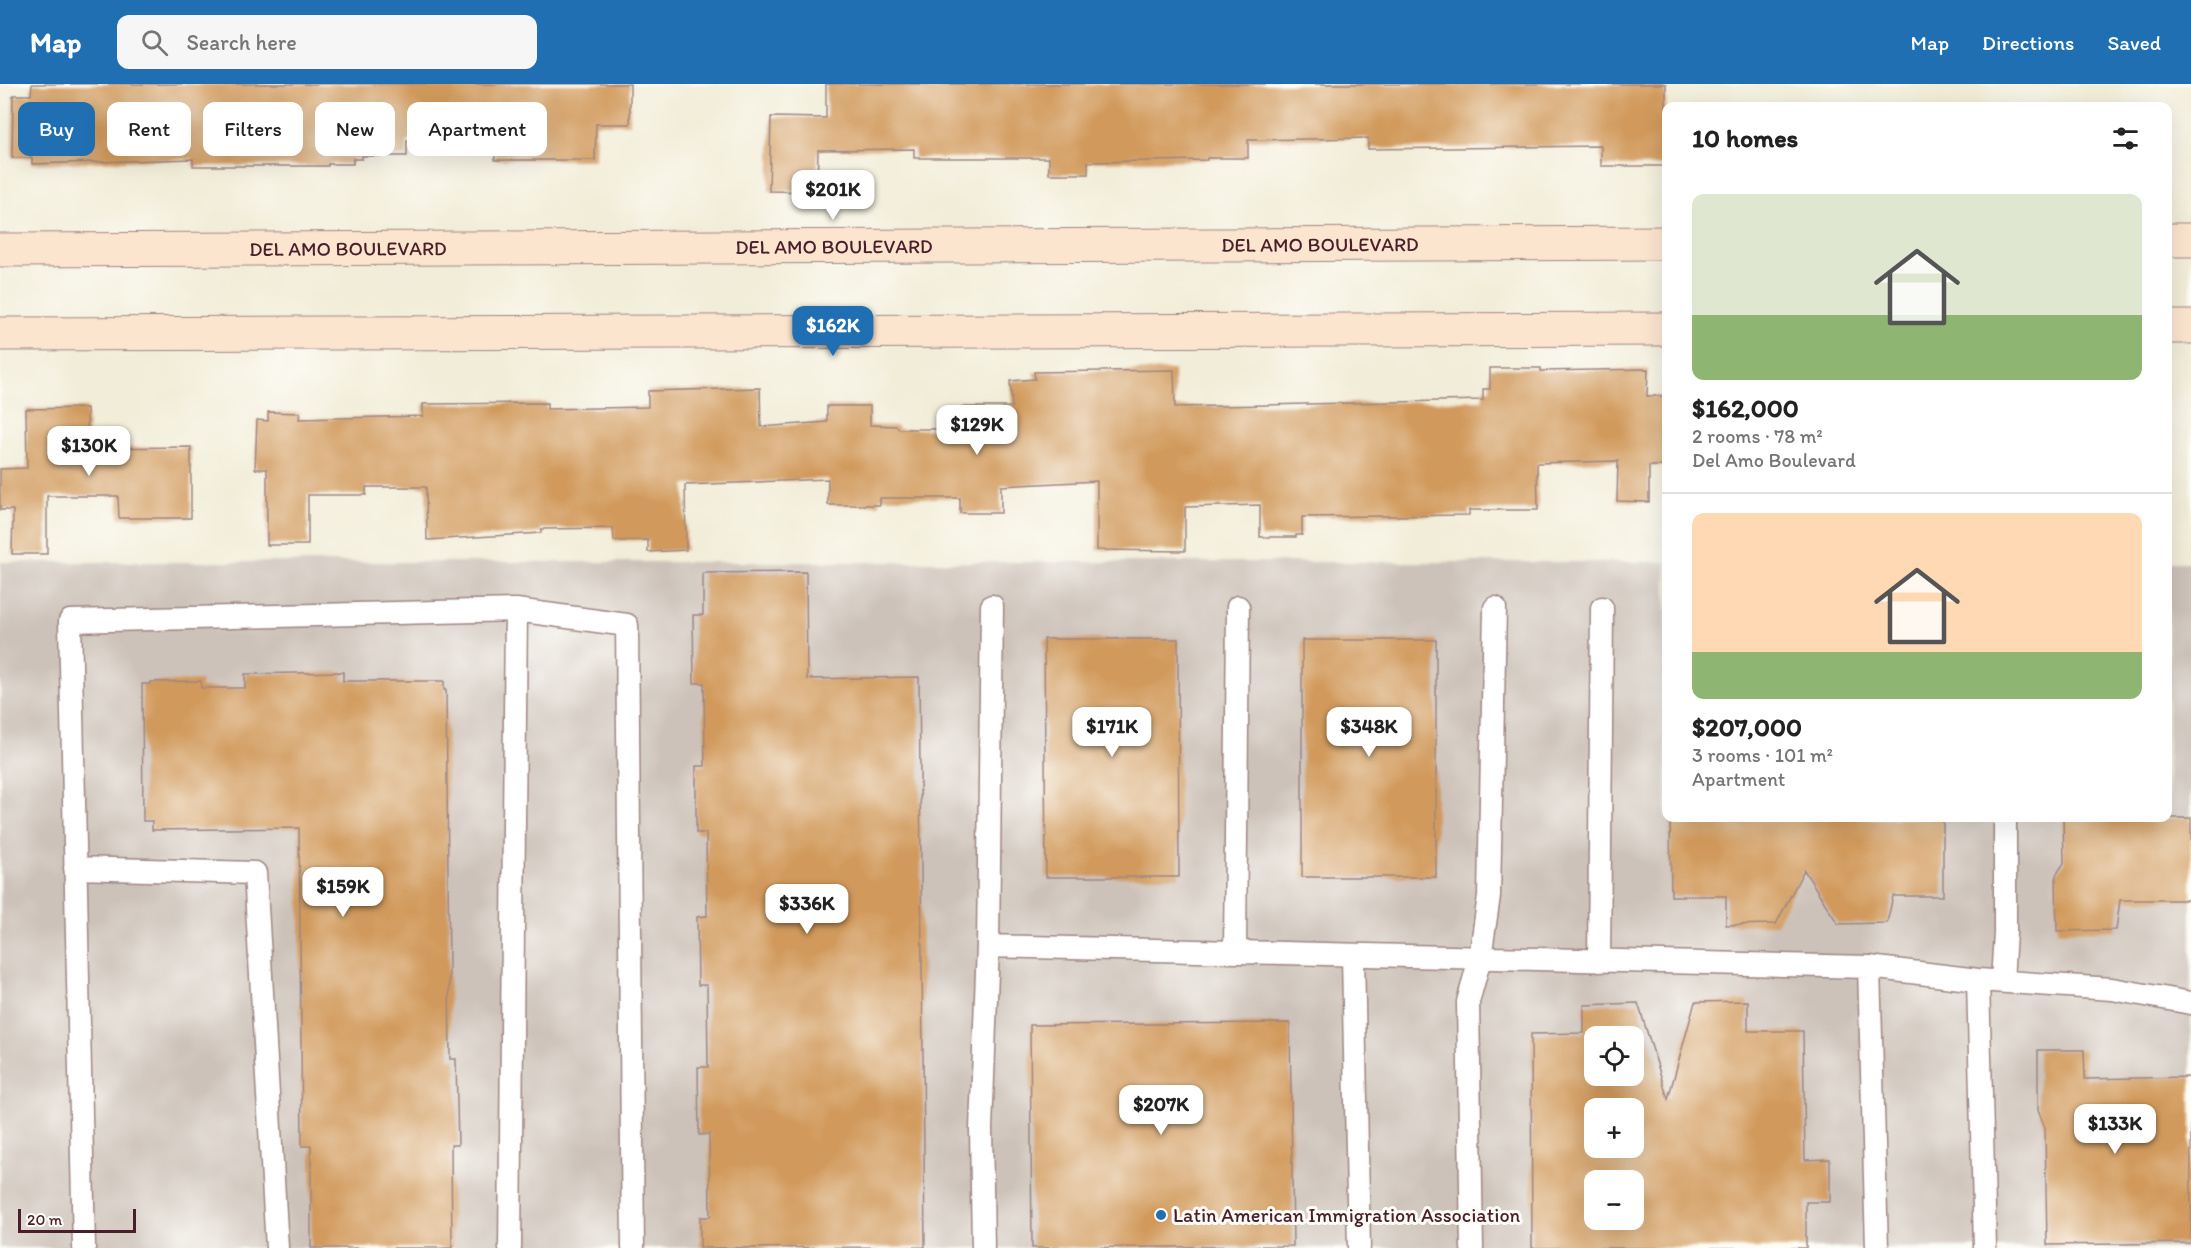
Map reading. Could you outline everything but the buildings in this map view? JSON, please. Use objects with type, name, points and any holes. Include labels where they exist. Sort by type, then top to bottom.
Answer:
[{"type":"main road","points":[[2172,240],[2191,240]]},
{"type":"main road","name":"DEL AMO BOULEVARD","points":[[0,250],[1662,243]]},
{"type":"main road","points":[[2172,327],[2191,327]]},
{"type":"main road","points":[[0,334],[1662,329]]},
{"type":"lane","points":[[983,1248],[981,1129],[988,946],[992,606]]},
{"type":"lane","points":[[1235,952],[1238,607]]},
{"type":"lane","points":[[1472,1248],[1468,1002],[1480,958],[1489,896],[1495,608]]},
{"type":"lane","points":[[1599,961],[1602,608]]},
{"type":"lane","points":[[510,1248],[516,610]]},
{"type":"lane","points":[[84,1248],[70,621],[516,610],[627,626],[633,1248]]},
{"type":"lane","points":[[2002,981],[2005,933],[2005,822]]},
{"type":"lane","points":[[75,868],[255,873],[277,1248]]},
{"type":"lane","points":[[988,946],[1869,968],[1978,980],[2112,988],[2191,1002]]},
{"type":"lane","points":[[1353,955],[1359,1248]]},
{"type":"lane","points":[[1869,968],[1877,1248]]},
{"type":"lane","points":[[1978,980],[1985,1248]]},
{"type":"shaded area","points":[[0,562],[1662,562],[1662,822],[2172,822],[2172,562],[2191,562],[2191,1248],[0,1248]]},
{"type":"place","name":"Latin American Immigration Association","points":[[1161,1215]]}]
